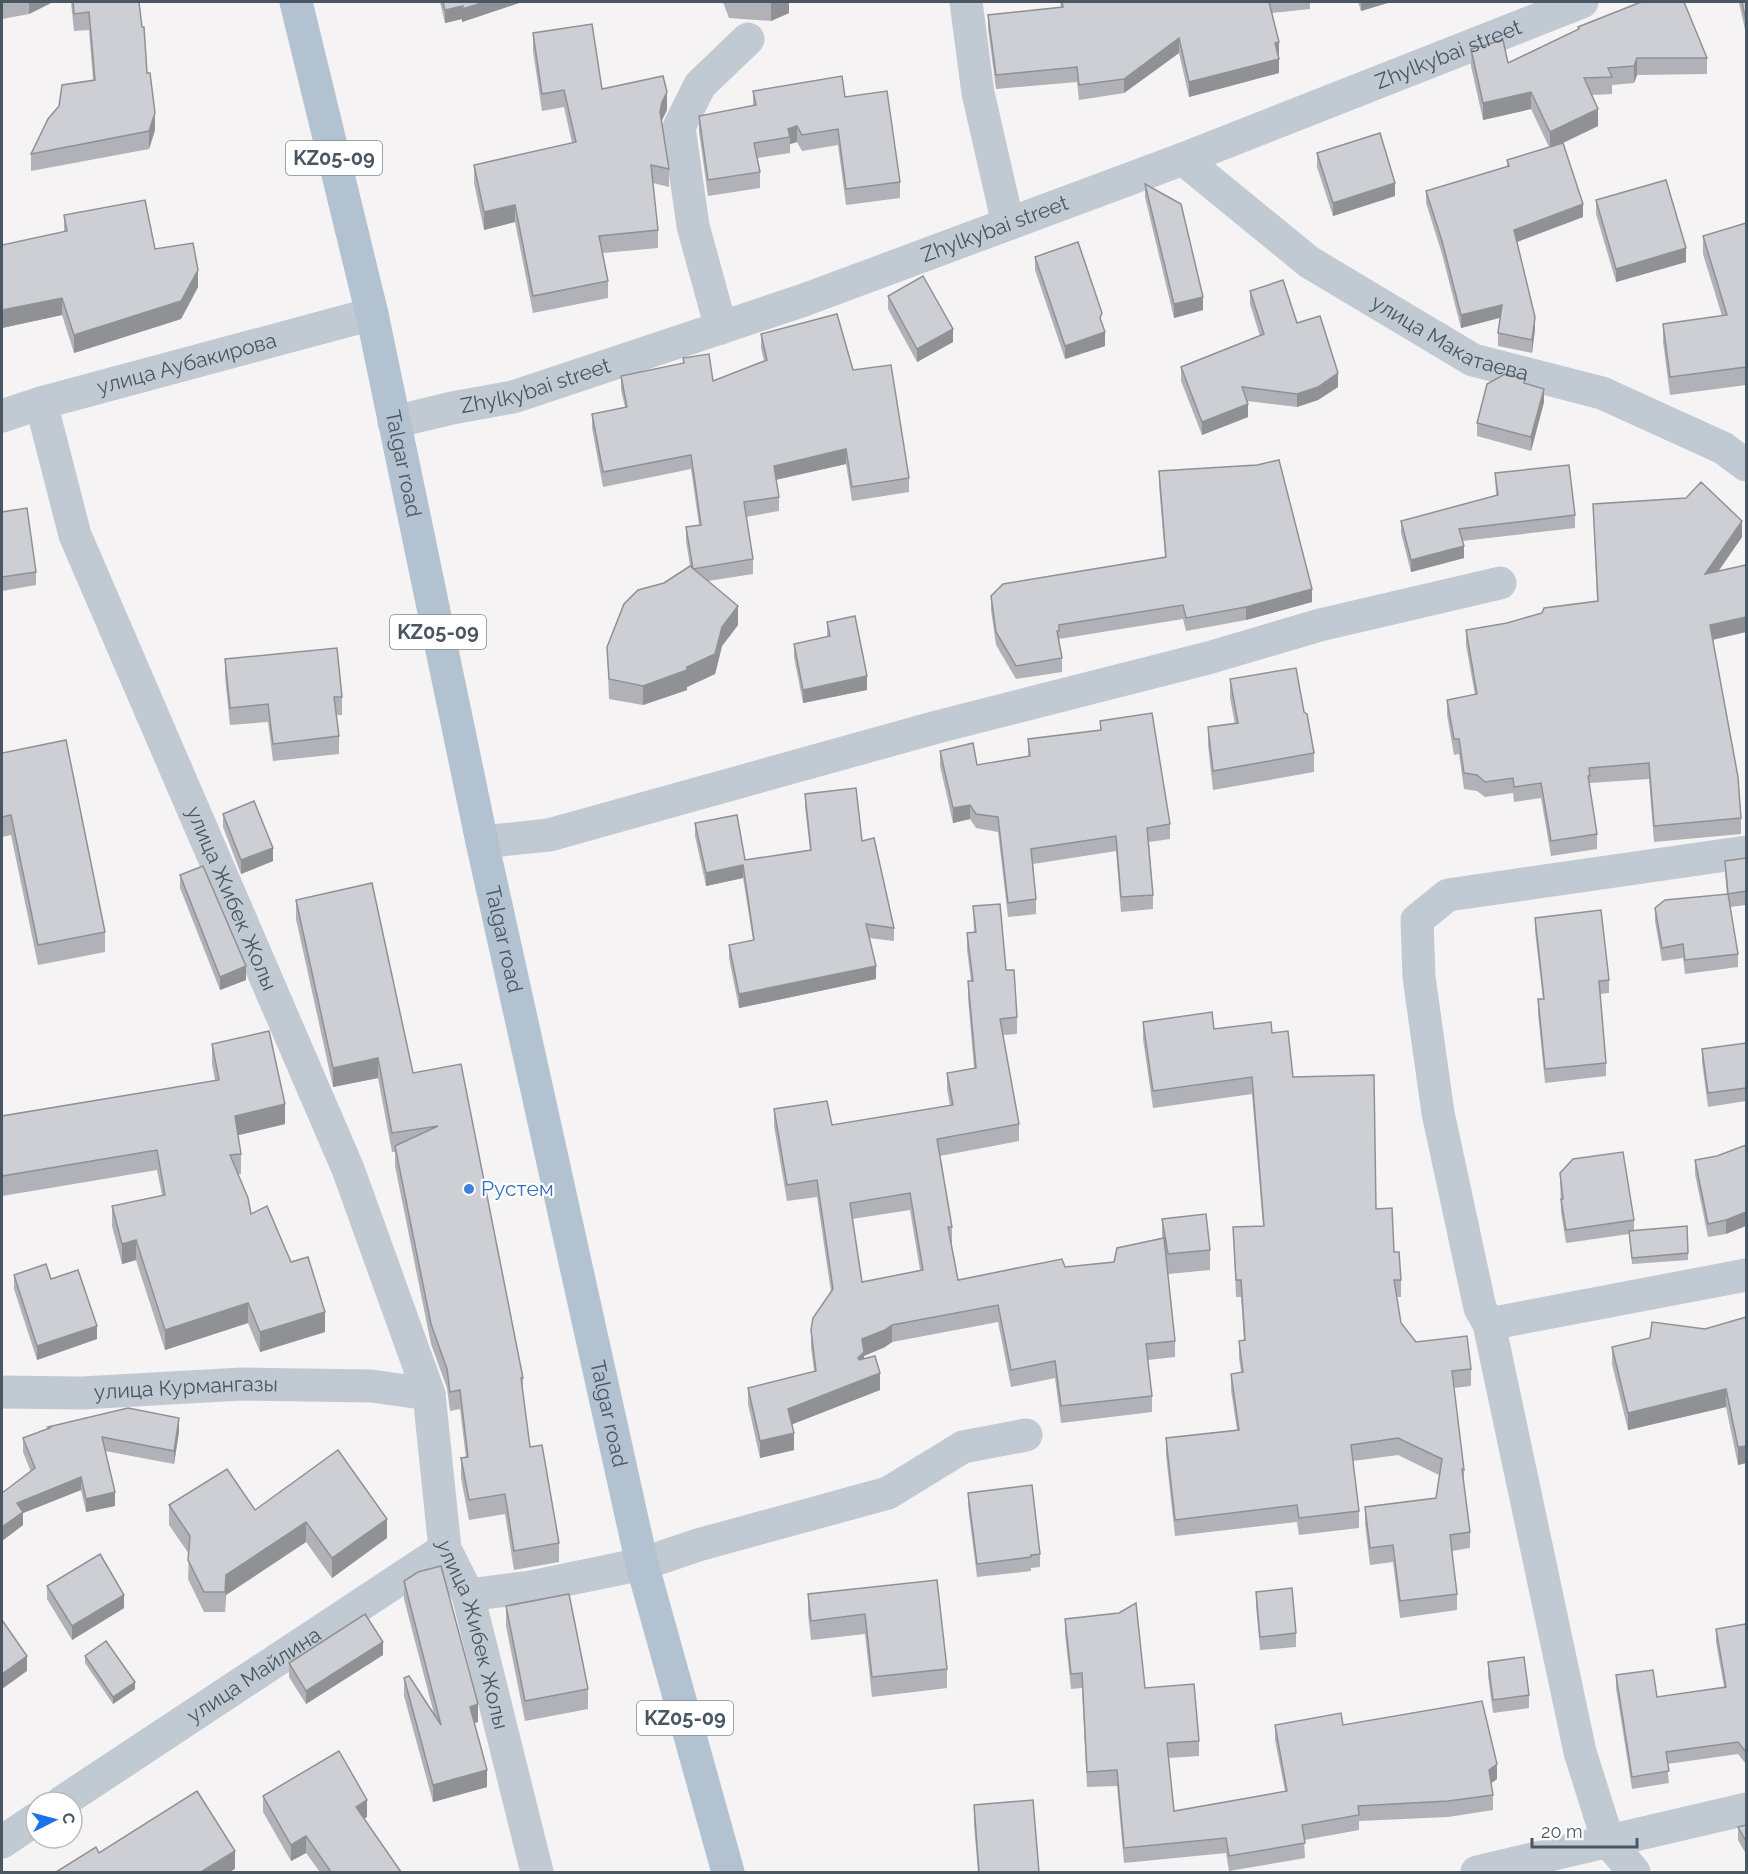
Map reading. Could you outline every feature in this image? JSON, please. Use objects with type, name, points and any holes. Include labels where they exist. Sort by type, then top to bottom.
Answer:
[{"type":"main road","name":"Talgar road","points":[[296,2],[372,314],[482,842],[642,1564],[728,1872]]},
{"type":"street","points":[[966,2],[978,93],[1008,224]]},
{"type":"street","name":"Zhylkybai street","points":[[394,422],[513,397],[804,300],[1183,159],[1582,2]]},
{"type":"street","points":[[721,328],[693,226],[680,127],[700,85],[748,39]]},
{"type":"street","name":"улица Макатаева","points":[[1183,159],[1309,262],[1473,360],[1602,393],[1724,448],[1746,465]]},
{"type":"street","name":"улица Аубакирова","points":[[2,416],[41,403],[372,314]]},
{"type":"street","name":"улица Жибек Жолы","points":[[41,403],[75,535],[348,1169],[429,1394],[445,1549],[468,1595],[537,1872]]},
{"type":"street","points":[[482,842],[549,835],[937,727],[1196,661],[1320,625],[1500,583]]},
{"type":"street","points":[[1634,1872],[1608,1841],[1580,1752],[1489,1324],[1480,1308],[1438,1113],[1419,977],[1417,920],[1448,895],[1746,852]]},
{"type":"street","points":[[1489,1324],[1746,1275]]},
{"type":"street","name":"улица Курмангазы","points":[[2,1392],[82,1393],[242,1384],[370,1386],[429,1394]]},
{"type":"street","points":[[468,1595],[531,1587],[642,1564],[698,1545],[888,1493],[963,1447],[1026,1436]]},
{"type":"street","name":"улица Майлина","points":[[80,1790],[445,1549]]},
{"type":"street","points":[[1477,1872],[1746,1809]]},
{"type":"street","points":[[2,1842],[24,1827]]},
{"type":"building","points":[[73,2],[139,2],[142,27],[144,27],[147,73],[150,73],[155,113],[149,131],[31,154],[48,119],[59,106],[62,85],[95,80],[89,12],[74,14]]},
{"type":"building","points":[[443,2],[485,2],[462,9],[463,6],[445,10]]},
{"type":"building","points":[[1062,2],[1269,2],[1279,42],[1275,43],[1279,59],[1189,82],[1179,38],[1124,79],[1079,85],[1077,67],[996,75],[988,15],[1063,7]]},
{"type":"building","points":[[1641,2],[1684,2],[1707,58],[1637,58],[1634,66],[1608,68],[1612,77],[1584,78],[1598,109],[1550,132],[1531,92],[1483,103],[1471,49],[1503,40],[1508,63],[1579,29],[1578,27]]},
{"type":"building","points":[[1742,2],[1746,2],[1746,21]]},
{"type":"building","points":[[592,24],[602,89],[663,76],[667,92],[660,112],[669,169],[651,165],[658,230],[599,236],[608,281],[533,296],[515,205],[484,212],[474,165],[576,142],[564,90],[542,94],[533,33]]},
{"type":"building","points":[[842,76],[845,97],[887,91],[900,182],[846,189],[838,129],[802,135],[797,126],[788,129],[790,137],[754,143],[760,172],[708,180],[699,116],[756,105],[753,91]]},
{"type":"building","points":[[1380,133],[1395,183],[1333,203],[1317,153]]},
{"type":"building","points":[[1563,143],[1583,204],[1514,230],[1535,317],[1532,340],[1498,333],[1502,305],[1461,315],[1442,241],[1426,191],[1509,166],[1507,160]]},
{"type":"building","points":[[1666,180],[1686,248],[1616,269],[1596,200]]},
{"type":"building","points":[[1145,184],[1181,204],[1203,297],[1174,304]]},
{"type":"building","points":[[145,200],[155,249],[193,243],[198,270],[181,301],[74,335],[62,298],[2,310],[2,245],[67,231],[64,215]]},
{"type":"building","points":[[1746,223],[1746,367],[1670,377],[1663,324],[1727,315],[1703,236]]},
{"type":"building","points":[[1078,242],[1102,313],[1100,318],[1105,332],[1065,346],[1035,257]]},
{"type":"building","points":[[923,276],[953,329],[917,349],[888,296]]},
{"type":"building","points":[[1283,280],[1297,323],[1320,316],[1338,373],[1318,387],[1297,394],[1242,387],[1248,404],[1202,422],[1181,367],[1264,334],[1250,291]]},
{"type":"building","points":[[837,314],[853,370],[891,365],[909,478],[852,487],[846,449],[774,466],[779,497],[744,502],[753,559],[693,569],[686,527],[701,525],[691,455],[603,472],[592,414],[627,407],[621,376],[684,363],[683,358],[709,354],[713,381],[767,360],[761,334]]},
{"type":"building","points":[[1505,374],[1525,379],[1524,383],[1544,389],[1531,437],[1477,423],[1487,384]]},
{"type":"building","points":[[1279,460],[1312,589],[1246,607],[1186,618],[1183,605],[1059,625],[1059,631],[1057,631],[1062,658],[1016,666],[996,632],[991,596],[1003,584],[1166,557],[1159,471],[1257,465]]},
{"type":"building","points":[[1569,465],[1575,515],[1459,529],[1464,546],[1411,560],[1401,521],[1498,495],[1495,473]]},
{"type":"building","points":[[1701,482],[1742,521],[1705,574],[1746,565],[1746,617],[1710,625],[1738,777],[1741,818],[1654,826],[1649,763],[1589,768],[1590,776],[1588,776],[1597,834],[1551,841],[1541,783],[1514,787],[1513,778],[1485,782],[1477,775],[1464,773],[1459,739],[1454,739],[1447,700],[1477,694],[1466,630],[1507,623],[1542,613],[1544,608],[1598,601],[1593,504],[1686,498]]},
{"type":"building","points":[[27,508],[36,572],[2,577],[2,512]]},
{"type":"building","points":[[690,566],[738,606],[722,627],[715,654],[687,667],[687,670],[643,686],[609,679],[607,647],[624,604],[638,590],[664,583]]},
{"type":"building","points":[[855,616],[867,676],[803,690],[794,644],[830,636],[827,622]]},
{"type":"building","points":[[337,648],[342,697],[334,697],[339,736],[273,744],[268,704],[230,708],[225,659]]},
{"type":"building","points":[[1296,668],[1314,753],[1213,771],[1208,727],[1238,723],[1230,679]]},
{"type":"building","points":[[1152,713],[1170,824],[1147,828],[1153,895],[1121,897],[1116,836],[1031,849],[1036,899],[1008,903],[998,817],[976,814],[970,805],[953,808],[940,751],[973,743],[977,765],[1030,756],[1028,739],[1101,730],[1100,721]]},
{"type":"building","points":[[66,740],[105,932],[38,945],[11,815],[2,817],[2,753]]},
{"type":"building","points":[[856,788],[862,841],[874,838],[894,928],[866,924],[876,966],[739,994],[729,945],[754,940],[743,865],[706,873],[695,823],[737,815],[745,860],[811,850],[805,794]]},
{"type":"building","points":[[254,801],[273,848],[241,860],[223,814]]},
{"type":"building","points":[[1746,858],[1746,891],[1728,894],[1725,861]]},
{"type":"building","points":[[203,866],[246,966],[220,977],[180,875]]},
{"type":"building","points":[[372,883],[413,1073],[461,1064],[523,1378],[521,1378],[530,1447],[542,1445],[559,1543],[514,1551],[505,1494],[469,1500],[461,1458],[468,1457],[460,1390],[450,1392],[447,1369],[431,1324],[395,1146],[438,1126],[392,1133],[378,1058],[333,1068],[296,900]]},
{"type":"building","points":[[1728,894],[1738,954],[1685,960],[1683,944],[1662,948],[1655,908],[1665,900]]},
{"type":"building","points":[[1000,904],[1006,970],[1014,970],[1017,1017],[1000,1019],[1019,1124],[937,1139],[952,1227],[948,1227],[958,1280],[1062,1259],[1065,1267],[1114,1262],[1117,1248],[1164,1238],[1175,1341],[1146,1344],[1152,1396],[1061,1406],[1055,1361],[1011,1370],[998,1305],[892,1325],[862,1339],[864,1352],[858,1358],[859,1360],[875,1356],[880,1373],[788,1409],[794,1433],[760,1441],[748,1388],[816,1371],[811,1330],[813,1318],[833,1289],[817,1180],[787,1185],[774,1109],[827,1101],[832,1125],[953,1105],[947,1073],[976,1068],[968,981],[973,981],[967,933],[976,932],[973,906]],"holes":[[[910,1193],[923,1270],[862,1282],[850,1203]]]},
{"type":"building","points":[[1601,910],[1609,980],[1599,981],[1606,1063],[1545,1069],[1538,999],[1544,999],[1535,918]]},
{"type":"building","points":[[1212,1012],[1214,1029],[1271,1022],[1272,1033],[1288,1031],[1293,1077],[1374,1075],[1376,1209],[1392,1208],[1394,1252],[1399,1252],[1401,1280],[1394,1280],[1401,1323],[1416,1342],[1467,1336],[1471,1369],[1452,1371],[1470,1532],[1450,1535],[1457,1594],[1400,1601],[1393,1545],[1370,1548],[1365,1507],[1436,1498],[1442,1459],[1398,1438],[1351,1445],[1359,1511],[1299,1518],[1297,1505],[1175,1520],[1166,1438],[1239,1430],[1231,1374],[1243,1372],[1239,1341],[1245,1340],[1241,1280],[1236,1280],[1233,1227],[1264,1226],[1252,1077],[1153,1091],[1143,1022]]},
{"type":"building","points":[[269,1031],[285,1104],[235,1116],[241,1154],[230,1155],[248,1198],[251,1214],[267,1206],[291,1262],[308,1257],[325,1312],[260,1332],[248,1303],[165,1330],[136,1240],[122,1244],[112,1206],[165,1195],[157,1150],[2,1176],[2,1116],[219,1080],[212,1044]]},
{"type":"building","points":[[1746,1043],[1746,1088],[1708,1093],[1702,1049]]},
{"type":"building","points":[[1746,1145],[1746,1212],[1708,1224],[1695,1160],[1717,1156]]},
{"type":"building","points":[[1623,1152],[1634,1220],[1566,1230],[1560,1173],[1573,1159]]},
{"type":"building","points":[[1206,1214],[1210,1250],[1168,1254],[1162,1219]]},
{"type":"building","points":[[1687,1226],[1688,1253],[1632,1258],[1629,1231]]},
{"type":"building","points":[[46,1264],[51,1279],[78,1270],[97,1326],[37,1346],[14,1275]]},
{"type":"building","points":[[1746,1317],[1746,1446],[1738,1447],[1726,1389],[1628,1413],[1612,1347],[1650,1338],[1652,1322],[1705,1329]]},
{"type":"building","points":[[128,1408],[179,1418],[174,1451],[102,1437],[115,1492],[86,1499],[81,1477],[17,1503],[23,1512],[2,1527],[2,1493],[35,1468],[23,1438],[50,1428],[48,1427]]},
{"type":"building","points":[[338,1450],[387,1519],[332,1558],[306,1522],[226,1575],[225,1592],[204,1592],[188,1560],[190,1536],[169,1505],[227,1469],[255,1510]]},
{"type":"building","points":[[1032,1485],[1040,1554],[977,1564],[968,1493]]},
{"type":"building","points":[[100,1554],[124,1595],[72,1626],[47,1586]]},
{"type":"building","points":[[441,1566],[478,1704],[470,1707],[487,1770],[433,1785],[404,1678],[409,1676],[441,1725],[404,1581],[418,1572]]},
{"type":"building","points":[[937,1580],[947,1669],[872,1677],[865,1614],[811,1621],[808,1594]]},
{"type":"building","points":[[1292,1588],[1296,1633],[1260,1637],[1256,1592]]},
{"type":"building","points":[[569,1594],[588,1689],[525,1701],[506,1606]]},
{"type":"building","points":[[1136,1603],[1145,1688],[1194,1684],[1199,1741],[1167,1743],[1174,1811],[1287,1791],[1275,1725],[1341,1713],[1343,1725],[1482,1701],[1497,1764],[1489,1770],[1493,1795],[1448,1801],[1358,1806],[1359,1815],[1302,1825],[1305,1843],[1229,1856],[1226,1838],[1124,1848],[1117,1770],[1087,1772],[1082,1673],[1071,1674],[1065,1619],[1119,1613]]},
{"type":"building","points":[[365,1614],[383,1642],[306,1691],[289,1663]]},
{"type":"building","points":[[2,1620],[27,1656],[2,1674]]},
{"type":"building","points":[[1746,1624],[1746,1752],[1738,1742],[1666,1752],[1669,1771],[1632,1777],[1616,1675],[1653,1670],[1657,1697],[1726,1687],[1716,1629]]},
{"type":"building","points":[[106,1641],[135,1682],[113,1697],[85,1656]]},
{"type":"building","points":[[1524,1657],[1529,1695],[1493,1700],[1488,1662]]},
{"type":"building","points":[[339,1751],[367,1800],[356,1807],[401,1872],[331,1872],[306,1836],[291,1845],[263,1796]]},
{"type":"building","points":[[197,1791],[235,1851],[201,1872],[56,1872],[96,1847],[99,1853]]},
{"type":"building","points":[[1033,1800],[1039,1872],[979,1872],[974,1805]]},
{"type":"building","points":[[1746,1825],[1746,1841],[1738,1827]]},
{"type":"place","name":"Рустем","points":[[469,1189]]}]
